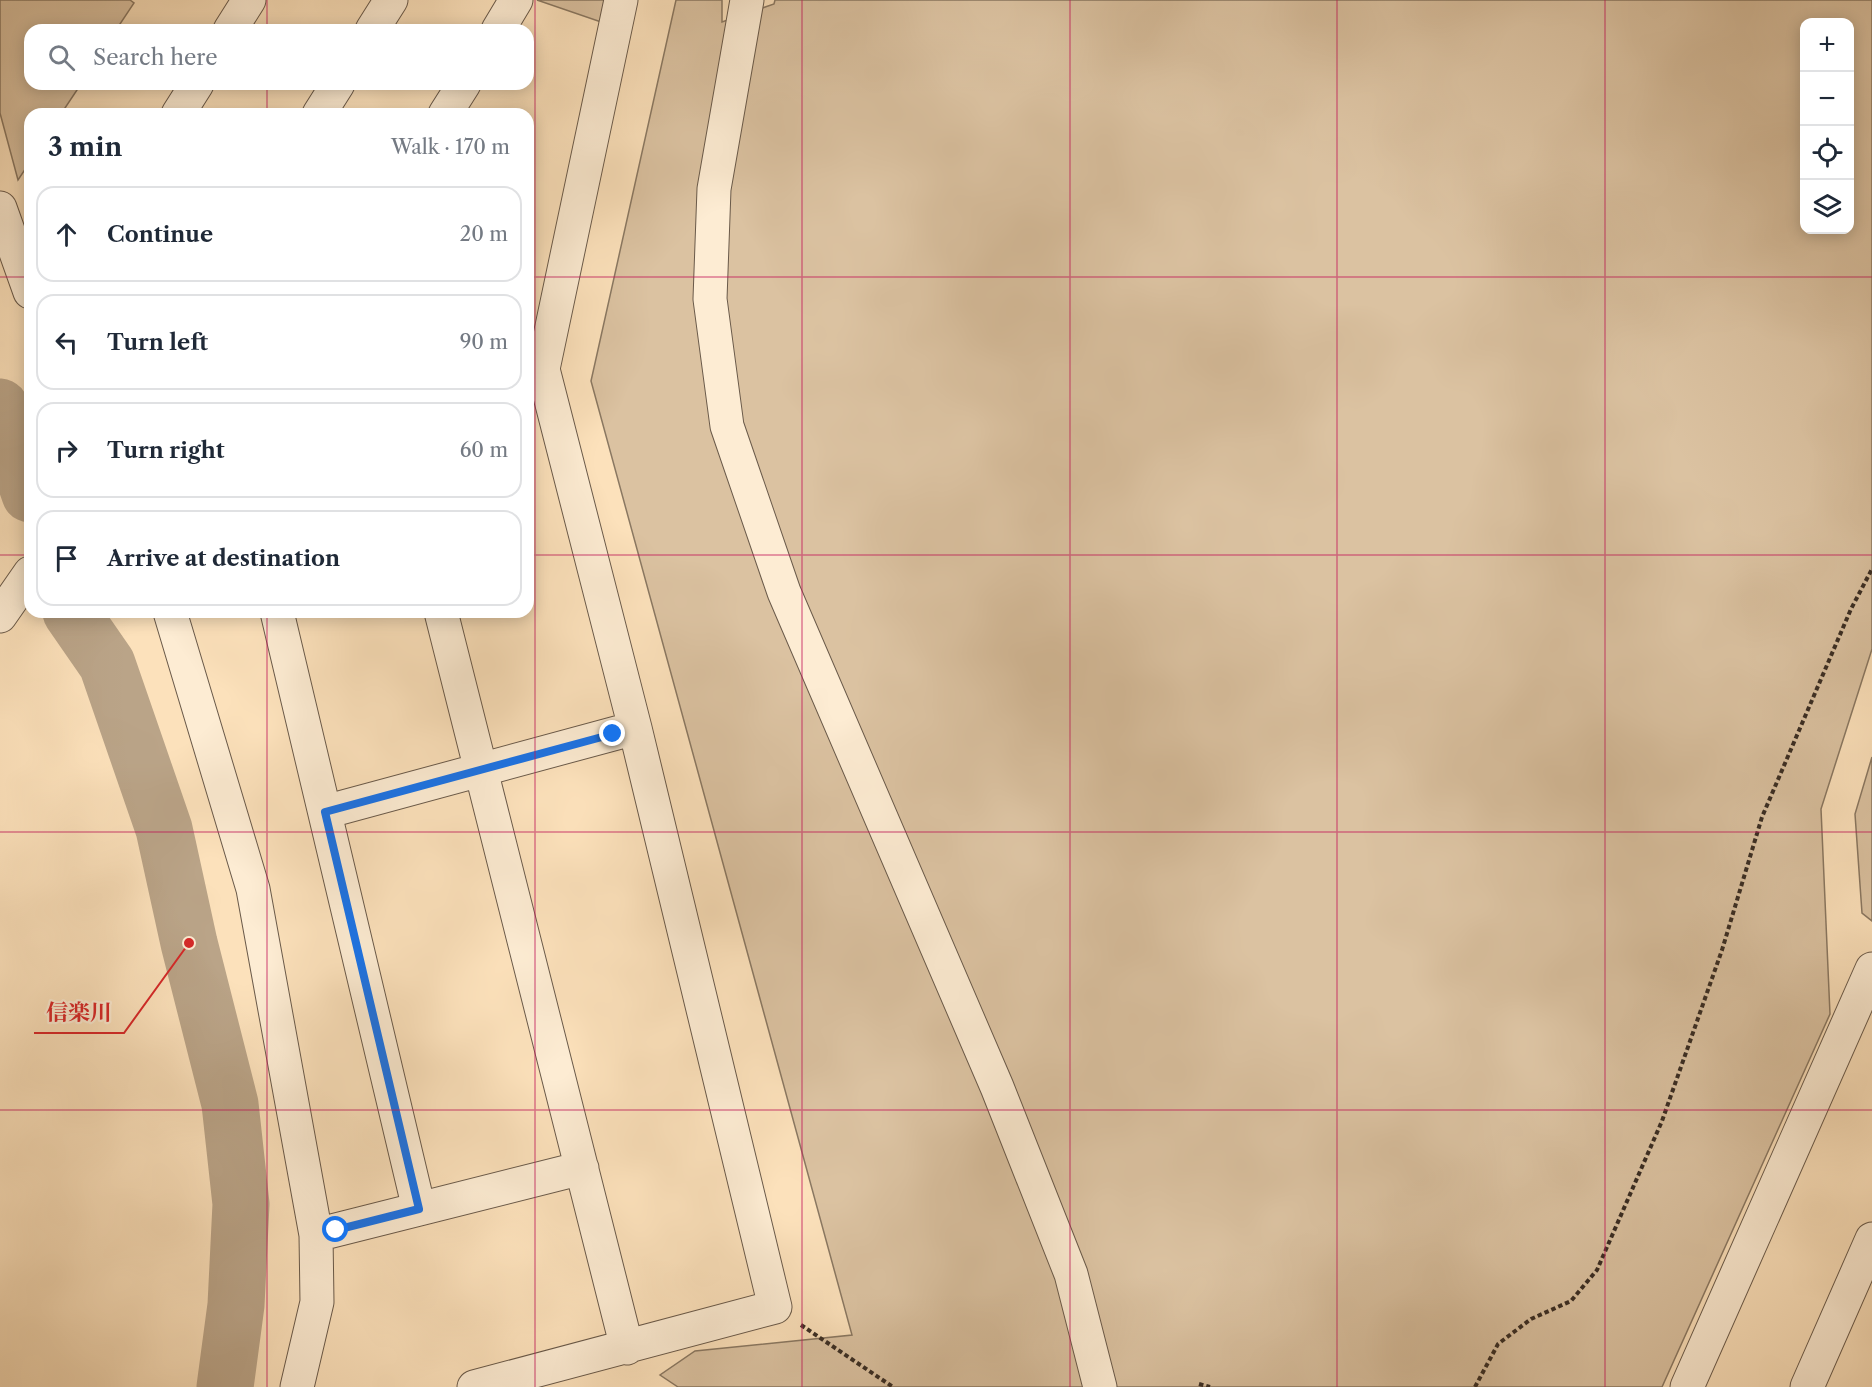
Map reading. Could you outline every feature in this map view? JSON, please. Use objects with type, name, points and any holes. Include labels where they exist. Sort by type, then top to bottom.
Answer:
[{"type":"street","points":[[234,24],[249,0]]},
{"type":"street","points":[[376,24],[391,0]]},
{"type":"street","points":[[502,24],[516,0]]},
{"type":"street","points":[[474,1387],[775,1307],[635,728],[543,369],[621,0]]},
{"type":"street","points":[[747,0],[714,189],[710,298],[727,426],[784,592],[992,1076],[1071,1274],[1100,1387]]},
{"type":"street","points":[[182,108],[193,90]]},
{"type":"street","points":[[323,108],[334,90]]},
{"type":"street","points":[[449,108],[460,90]]},
{"type":"street","points":[[0,208],[24,275]]},
{"type":"street","points":[[0,616],[24,582]]},
{"type":"street","points":[[172,618],[253,889],[315,1235],[317,1302],[297,1387]]},
{"type":"street","points":[[278,618],[419,1209]]},
{"type":"street","points":[[443,618],[627,1348]]},
{"type":"street","points":[[325,812],[635,728]]},
{"type":"street","points":[[1687,1387],[1872,969]]},
{"type":"street","points":[[315,1235],[582,1168]]},
{"type":"street","points":[[1807,1387],[1872,1239]]},
{"type":"path","points":[[1474,1387],[1498,1344],[1531,1319],[1571,1301],[1597,1270],[1662,1121],[1722,950],[1762,818],[1851,609],[1872,569]]},
{"type":"path","points":[[775,1307],[892,1387]]},
{"type":"path","points":[[1199,1384],[1210,1387]]},
{"type":"shaded area","points":[[0,0],[130,0],[134,3],[120,24],[24,24],[24,90],[77,90],[65,108],[24,108],[24,171],[18,180],[0,113]]},
{"type":"shaded area","points":[[537,0],[608,0],[604,23]]},
{"type":"shaded area","points":[[676,0],[722,0],[722,22],[774,4],[775,0],[1872,0],[1872,649],[1821,809],[1830,1014],[1662,1387],[678,1387],[660,1375],[695,1351],[852,1335],[591,381]]},
{"type":"shaded area","points":[[1872,757],[1872,921],[1862,913],[1855,814]]},
{"type":"waterway","points":[[0,407],[24,477]]},
{"type":"waterway","points":[[75,618],[107,664],[164,829],[189,943],[230,1104],[241,1204],[236,1305],[225,1387]]},
{"type":"place","name":"信楽川","points":[[189,943]]},
{"type":"route","points":[[336,1230],[419,1209],[325,812],[613,734]]}]
